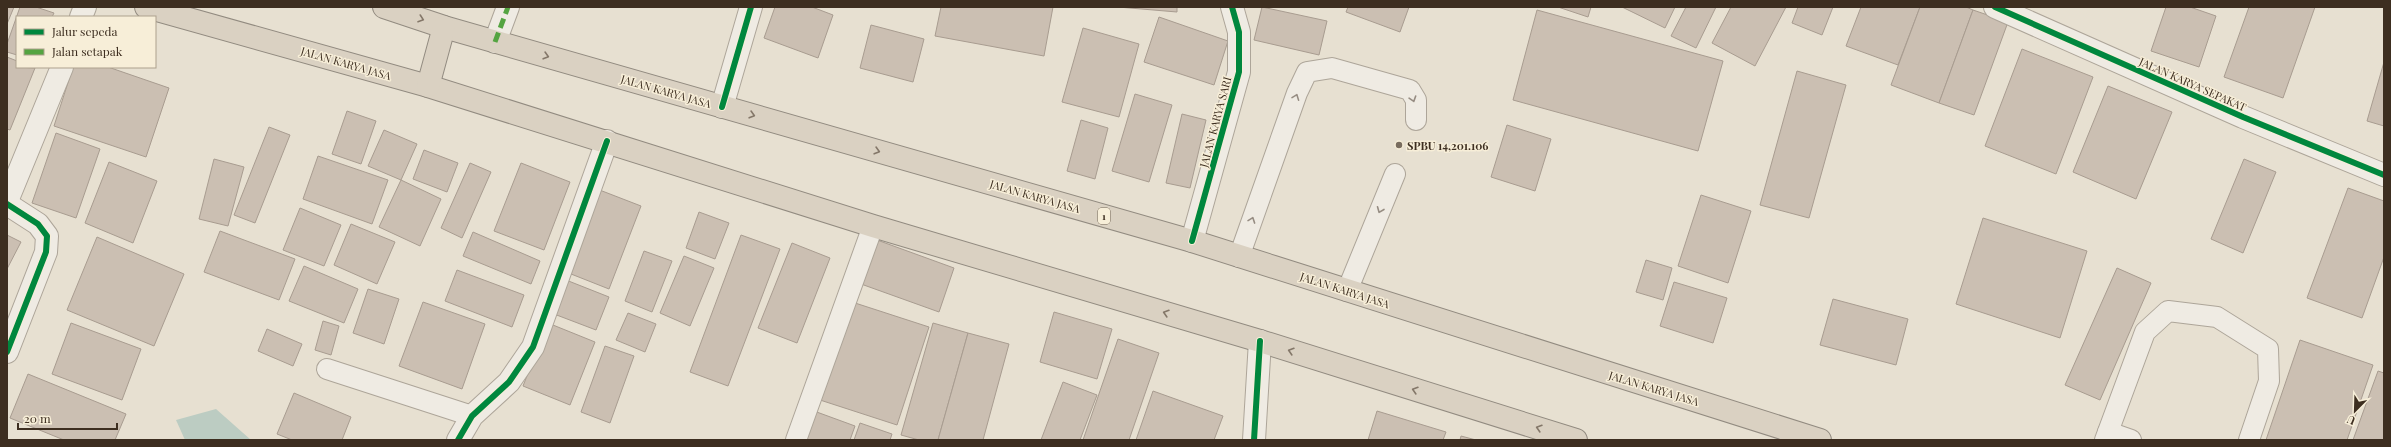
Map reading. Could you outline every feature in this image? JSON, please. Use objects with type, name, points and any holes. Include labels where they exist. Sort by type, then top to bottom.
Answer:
[{"type":"highway","name":"JALAN KARYA JASA","points":[[146,7],[428,86],[607,141],[873,226],[1260,342],[1576,440]]},
{"type":"highway","name":"JALAN KARYA JASA","points":[[384,7],[495,42],[1192,241],[1820,440]]},
{"type":"highway","points":[[428,86],[444,27]]},
{"type":"street","points":[[495,42],[508,7]]},
{"type":"street","points":[[722,107],[751,7]]},
{"type":"street","name":"JALAN KARYA SARI","points":[[1192,241],[1239,72],[1239,32],[1232,7]]},
{"type":"street","name":"JALAN KARYA SEPAKAT","points":[[1996,7],[2242,117],[2384,175]]},
{"type":"street","points":[[7,201],[62,68]]},
{"type":"street","points":[[458,440],[472,416],[509,382],[533,347],[607,141]]},
{"type":"street","points":[[7,204],[38,224],[47,236],[46,252],[7,352]]},
{"type":"street","points":[[1254,440],[1260,342]]},
{"type":"lane","points":[[1239,256],[1297,93],[1307,72],[1332,68],[1410,90],[1416,100],[1416,120]]},
{"type":"lane","points":[[1347,291],[1395,174]]},
{"type":"lane","points":[[796,440],[873,226]]},
{"type":"lane","points":[[2131,440],[2106,436],[2145,332],[2168,311],[2216,317],[2268,349],[2269,381],[2249,440]]},
{"type":"lane","points":[[327,369],[472,416]]},
{"type":"shaded area","points":[[216,409],[251,440],[185,440],[176,420]]},
{"type":"building","points":[[7,7],[14,7],[7,24]]},
{"type":"building","points":[[20,7],[36,7],[54,13],[52,16],[17,16]]},
{"type":"building","points":[[775,7],[812,7],[833,15],[818,58],[764,38]]},
{"type":"building","points":[[941,7],[1053,7],[1044,56],[935,36]]},
{"type":"building","points":[[1118,7],[1177,7],[1177,12]]},
{"type":"building","points":[[1262,7],[1327,21],[1319,55],[1254,40]]},
{"type":"building","points":[[1348,7],[1409,7],[1400,32],[1346,12]]},
{"type":"building","points":[[1558,7],[1591,7],[1588,17]]},
{"type":"building","points":[[1622,7],[1675,7],[1665,28]]},
{"type":"building","points":[[1686,7],[1716,7],[1696,48],[1671,36]]},
{"type":"building","points":[[1731,7],[1786,7],[1755,66],[1712,43]]},
{"type":"building","points":[[1798,7],[1833,7],[1822,35],[1792,23]]},
{"type":"building","points":[[1861,7],[1920,7],[1898,65],[1846,46]]},
{"type":"building","points":[[1920,7],[1966,7],[1973,10],[1939,103],[1891,85]]},
{"type":"building","points":[[2166,7],[2190,7],[2216,16],[2199,67],[2151,51]]},
{"type":"building","points":[[2249,7],[2315,7],[2283,98],[2224,77]]},
{"type":"building","points":[[1537,10],[1723,61],[1698,151],[1513,100]]},
{"type":"building","points":[[1973,10],[2008,22],[1974,115],[1939,103]]},
{"type":"building","points":[[1159,17],[1228,41],[1214,85],[1144,62]]},
{"type":"building","points":[[16,18],[16,55],[7,52],[7,44]]},
{"type":"building","points":[[871,25],[924,39],[913,82],[860,68]]},
{"type":"building","points":[[1083,28],[1139,44],[1119,117],[1062,102]]},
{"type":"building","points":[[2022,49],[2093,77],[2056,174],[1985,146]]},
{"type":"building","points":[[7,57],[16,61],[16,68],[35,68],[10,130],[7,129]]},
{"type":"building","points":[[2384,62],[2384,126],[2367,121]]},
{"type":"building","points":[[73,68],[111,68],[169,88],[146,157],[54,126]]},
{"type":"building","points":[[1797,71],[1846,85],[1809,218],[1760,205]]},
{"type":"building","points":[[2108,86],[2172,112],[2136,199],[2073,172]]},
{"type":"building","points":[[1135,94],[1172,105],[1149,182],[1112,171]]},
{"type":"building","points":[[347,111],[376,121],[361,164],[332,154]]},
{"type":"building","points":[[1182,114],[1206,120],[1190,188],[1166,183]]},
{"type":"building","points":[[1081,120],[1108,128],[1095,179],[1067,171]]},
{"type":"building","points":[[1507,125],[1551,139],[1535,191],[1491,177]]},
{"type":"building","points":[[269,127],[290,135],[255,223],[234,215]]},
{"type":"building","points":[[384,130],[417,144],[401,180],[368,166]]},
{"type":"building","points":[[56,133],[100,149],[76,218],[32,203]]},
{"type":"building","points":[[424,150],[458,163],[447,192],[413,179]]},
{"type":"building","points":[[318,156],[388,180],[372,224],[303,199]]},
{"type":"building","points":[[214,159],[244,167],[228,226],[199,219]]},
{"type":"building","points":[[2244,159],[2276,172],[2243,253],[2211,239]]},
{"type":"building","points":[[109,162],[157,181],[133,243],[85,223]]},
{"type":"building","points":[[470,163],[491,172],[462,238],[441,228]]},
{"type":"building","points":[[521,163],[570,182],[544,250],[494,231]]},
{"type":"building","points":[[401,180],[441,199],[420,246],[379,227]]},
{"type":"building","points":[[2348,188],[2384,201],[2384,257],[2362,318],[2307,298]]},
{"type":"building","points":[[597,189],[641,206],[609,289],[566,272]]},
{"type":"building","points":[[1701,195],[1751,211],[1728,283],[1678,266]]},
{"type":"building","points":[[300,208],[341,225],[324,266],[283,250]]},
{"type":"building","points":[[699,212],[729,223],[715,259],[686,248]]},
{"type":"building","points":[[1983,218],[2087,251],[2060,338],[1956,304]]},
{"type":"building","points":[[351,224],[395,242],[377,284],[334,265]]},
{"type":"building","points":[[220,231],[295,259],[279,300],[204,272]]},
{"type":"building","points":[[473,232],[540,261],[531,284],[463,256]]},
{"type":"building","points":[[7,235],[21,242],[7,269]]},
{"type":"building","points":[[741,235],[780,249],[728,386],[690,372]]},
{"type":"building","points":[[97,237],[184,274],[154,346],[67,310]]},
{"type":"building","points":[[877,240],[954,268],[939,312],[861,284]]},
{"type":"building","points":[[792,243],[830,258],[797,343],[758,328]]},
{"type":"building","points":[[644,251],[672,261],[652,312],[625,301]]},
{"type":"building","points":[[684,256],[714,268],[690,326],[660,313]]},
{"type":"building","points":[[1646,260],[1672,268],[1663,300],[1636,292]]},
{"type":"building","points":[[304,266],[358,289],[344,323],[289,301]]},
{"type":"building","points":[[2117,268],[2151,283],[2100,400],[2065,385]]},
{"type":"building","points":[[457,270],[524,295],[512,327],[445,301]]},
{"type":"building","points":[[566,280],[609,297],[596,330],[554,314]]},
{"type":"building","points":[[1674,282],[1727,298],[1713,343],[1660,326]]},
{"type":"building","points":[[368,289],[399,299],[384,344],[353,333]]},
{"type":"building","points":[[1833,299],[1908,319],[1896,365],[1820,345]]},
{"type":"building","points":[[423,302],[485,324],[462,389],[399,366]]},
{"type":"building","points":[[852,302],[929,327],[897,425],[820,400]]},
{"type":"building","points":[[1054,312],[1112,329],[1097,379],[1040,362]]},
{"type":"building","points":[[628,313],[656,324],[645,352],[616,340]]},
{"type":"building","points":[[323,321],[339,326],[331,355],[315,350]]},
{"type":"building","points":[[71,323],[141,349],[122,400],[52,374]]},
{"type":"building","points":[[548,323],[595,342],[570,405],[523,386]]},
{"type":"building","points":[[933,323],[968,333],[938,440],[919,440],[901,435]]},
{"type":"building","points":[[267,329],[302,344],[293,366],[258,351]]},
{"type":"building","points":[[968,333],[1009,344],[983,440],[938,440]]},
{"type":"building","points":[[1118,339],[1159,353],[1129,440],[1083,440]]},
{"type":"building","points":[[2300,340],[2373,365],[2347,440],[2266,440]]},
{"type":"building","points":[[605,346],[634,356],[610,423],[581,412]]},
{"type":"building","points":[[2378,371],[2384,373],[2384,440],[2353,440]]},
{"type":"building","points":[[28,374],[126,414],[115,440],[64,440],[10,418]]},
{"type":"building","points":[[1063,382],[1097,395],[1080,440],[1041,440]]},
{"type":"building","points":[[1153,391],[1223,416],[1214,440],[1136,440]]},
{"type":"building","points":[[294,393],[351,417],[342,440],[292,440],[277,434]]},
{"type":"building","points":[[814,411],[855,426],[850,440],[804,440]]},
{"type":"building","points":[[1377,411],[1446,432],[1443,440],[1368,440]]},
{"type":"building","points":[[860,423],[892,434],[890,440],[854,440]]},
{"type":"building","points":[[1461,436],[1476,440],[1460,440]]},
{"type":"marked path","points":[[495,42],[508,7]]},
{"type":"cycle path","points":[[722,107],[751,7]]},
{"type":"cycle path","points":[[1192,241],[1239,72],[1239,32],[1232,7]]},
{"type":"cycle path","points":[[1995,7],[2243,117],[2384,175]]},
{"type":"cycle path","points":[[458,440],[472,416],[509,382],[533,347],[607,141]]},
{"type":"cycle path","points":[[7,204],[38,224],[47,236],[46,252],[7,352]]},
{"type":"cycle path","points":[[1254,440],[1260,341]]},
{"type":"place","name":"SPBU 14,201.106","points":[[1399,145]]}]
